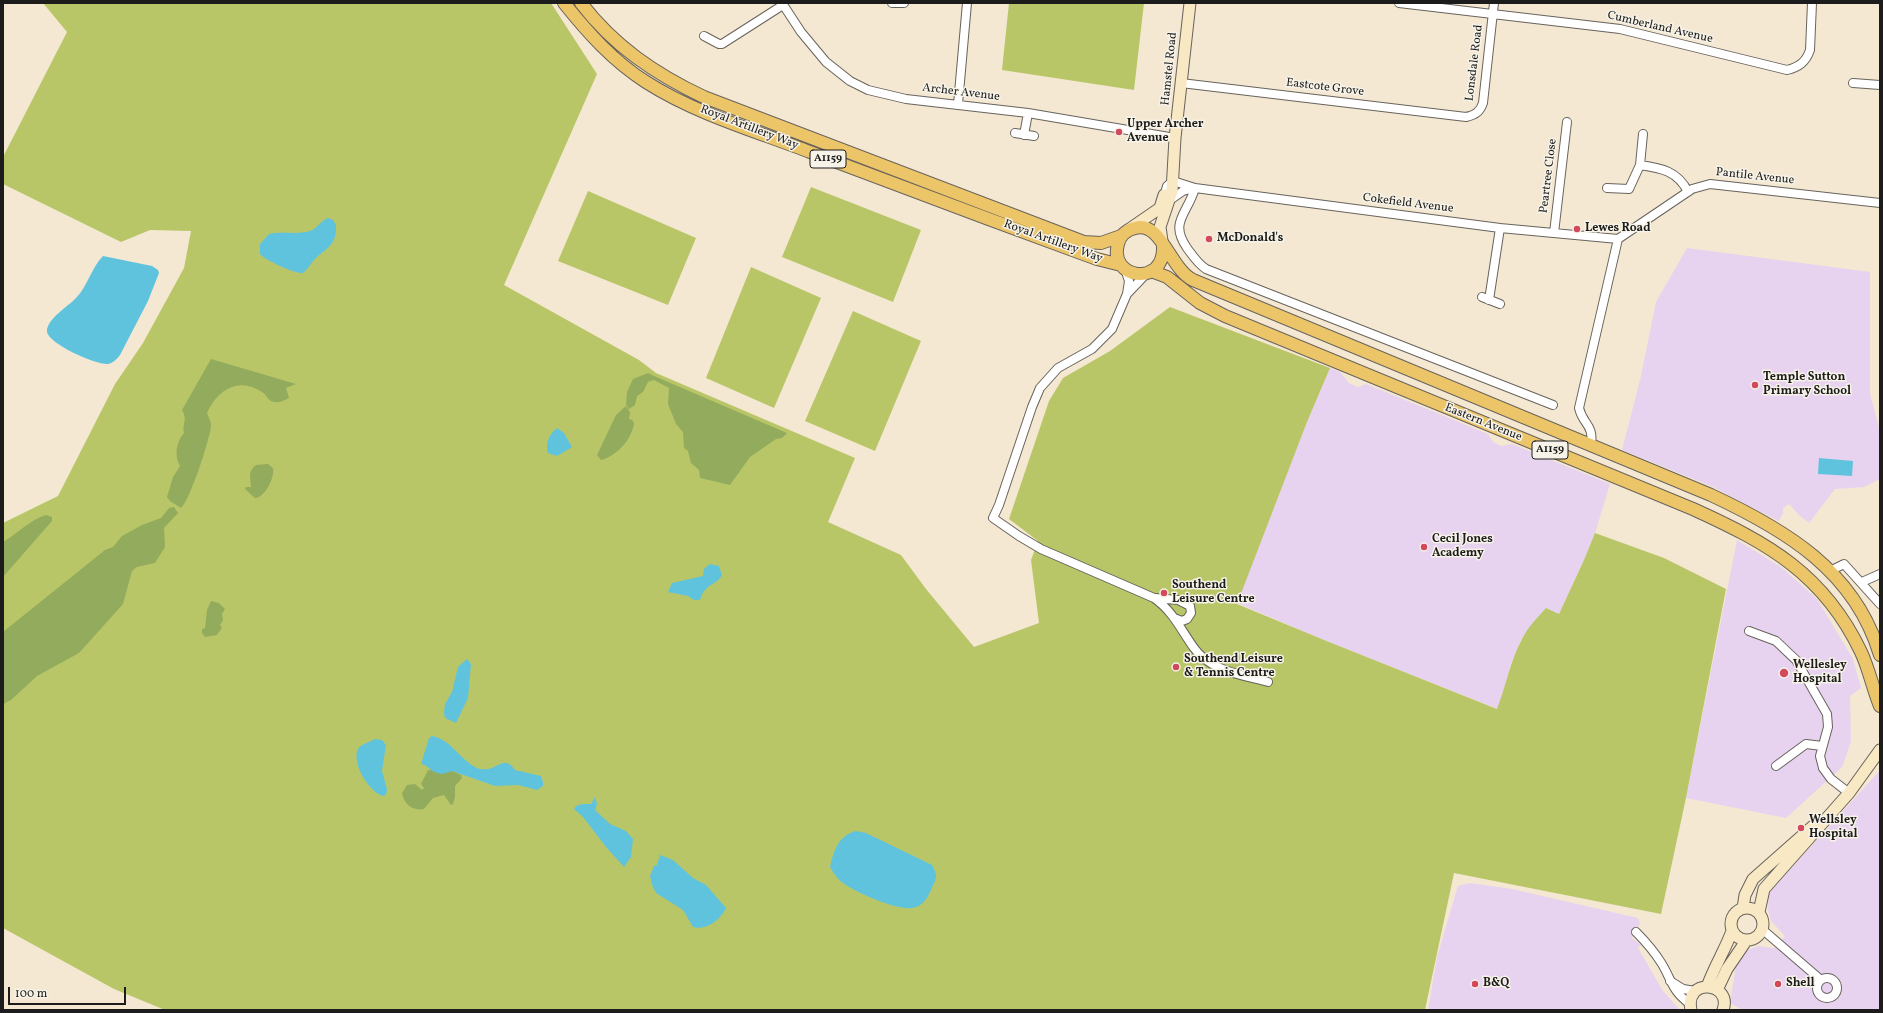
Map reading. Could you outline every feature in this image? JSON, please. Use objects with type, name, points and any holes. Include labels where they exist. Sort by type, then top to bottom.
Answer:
[{"type":"main road","name":"Royal Artillery Way","points":[[564,3],[589,33],[616,60],[646,82],[680,101],[888,182],[1097,259],[1123,267]]},
{"type":"main road","name":"Royal Artillery Way","points":[[581,3],[604,30],[636,59],[677,84],[704,97],[1084,242],[1101,243],[1124,234]]},
{"type":"main road","name":"Eastern Avenue","points":[[1124,234],[1138,227],[1149,229],[1156,233],[1183,274],[1193,280],[1591,445],[1747,512],[1810,551],[1844,585],[1863,614],[1875,638],[1880,655]]},
{"type":"main road","points":[[1123,267],[1117,257],[1116,249],[1124,234]]},
{"type":"main road","points":[[1149,272],[1161,262],[1164,254],[1162,244]]},
{"type":"main road","name":"Eastern Avenue","points":[[1123,267],[1132,273],[1149,272],[1167,277],[1200,303],[1225,316],[1693,509],[1752,537],[1787,560],[1803,573],[1823,592],[1837,610],[1862,653],[1880,706]]},
{"type":"street","points":[[892,3],[904,3]]},
{"type":"street","points":[[958,104],[967,3]]},
{"type":"street","name":"Hamstel Road","points":[[1162,244],[1160,228],[1173,181],[1175,138],[1190,3]]},
{"type":"street","name":"Cumberland Avenue","points":[[1399,3],[1620,29],[1787,70],[1800,66],[1808,57],[1810,50],[1812,3]]},
{"type":"street","name":"Lonsdale Road","points":[[1466,117],[1478,113],[1483,103],[1494,3]]},
{"type":"street","points":[[704,36],[719,44],[722,44],[782,4]]},
{"type":"street","name":"Archer Avenue","points":[[782,4],[822,58],[835,71],[868,90],[885,95],[1028,113],[1175,138]]},
{"type":"street","name":"Eastcote Grove","points":[[1181,83],[1466,117]]},
{"type":"street","points":[[1853,84],[1880,85]]},
{"type":"street","points":[[1024,134],[1028,113]]},
{"type":"street","name":"Peartree Close","points":[[1554,233],[1567,122]]},
{"type":"street","points":[[1015,133],[1034,136]]},
{"type":"street","points":[[1608,188],[1628,190],[1640,165],[1644,134]]},
{"type":"street","name":"Hamstel Road","points":[[1124,234],[1160,208],[1167,199],[1167,167],[1175,138]]},
{"type":"street","points":[[1640,165],[1673,172],[1688,192]]},
{"type":"street","name":"Cokefield Avenue","points":[[1173,181],[1195,188],[1500,228],[1618,238]]},
{"type":"street","name":"Pantile Avenue","points":[[1618,238],[1688,192],[1702,185],[1710,184],[1880,203]]},
{"type":"street","points":[[1195,188],[1190,202],[1179,223],[1178,233],[1196,260],[1206,269],[1553,405]]},
{"type":"street","name":"Cokefield Avenue","points":[[1167,199],[1183,191],[1195,188]]},
{"type":"street","points":[[1500,228],[1485,298],[1500,304]]},
{"type":"street","points":[[1591,445],[1591,429],[1580,414],[1579,408],[1618,238]]},
{"type":"street","points":[[1123,267],[1129,281],[1127,294],[1119,316],[1107,336],[1092,349],[1058,368],[1040,388],[1032,407],[999,505],[993,518],[1041,549],[1154,598],[1162,603],[1174,618],[1194,649],[1208,661],[1218,667],[1232,672],[1268,682]]},
{"type":"street","points":[[1127,294],[1149,272]]},
{"type":"street","points":[[1830,571],[1844,564],[1862,582],[1880,604]]},
{"type":"street","points":[[1862,582],[1880,574]]},
{"type":"street","points":[[1154,598],[1178,600],[1190,606],[1191,613],[1187,619],[1182,621],[1174,618]]},
{"type":"street","points":[[1749,631],[1776,641],[1796,660],[1826,710],[1828,727],[1820,756],[1821,763],[1826,774],[1849,793]]},
{"type":"street","points":[[1776,766],[1806,744],[1822,746]]},
{"type":"street","points":[[1732,931],[1740,939],[1746,941],[1756,938],[1762,930],[1764,924],[1759,912],[1764,889],[1772,878],[1792,859],[1841,803],[1870,766],[1880,750]]},
{"type":"street","points":[[1870,766],[1880,756]]},
{"type":"street","points":[[1743,908],[1745,894],[1754,879],[1841,803]]},
{"type":"street","points":[[1723,1010],[1724,999],[1712,988],[1712,972],[1727,946],[1732,931],[1731,920],[1734,914],[1743,908],[1748,908],[1759,912]]},
{"type":"street","points":[[1762,930],[1821,980]]},
{"type":"street","points":[[1636,932],[1649,945],[1679,996],[1690,1007]]},
{"type":"street","points":[[1669,980],[1683,989],[1695,991],[1712,988],[1746,941]]},
{"type":"street","points":[[1690,1007],[1692,996],[1695,991]]},
{"type":"shaded area","name":"Temple Sutton Primary School","points":[[1687,248],[1870,272],[1870,394],[1880,431],[1880,479],[1864,487],[1835,489],[1809,523],[1789,504],[1783,508],[1783,513],[1779,521],[1711,486],[1622,450],[1641,376],[1656,302]]},
{"type":"shaded area","name":"Cecil Jones Academy","points":[[1330,368],[1340,372],[1349,383],[1353,385],[1358,387],[1366,384],[1488,434],[1493,442],[1501,446],[1512,444],[1610,484],[1595,533],[1559,614],[1546,608],[1521,640],[1511,664],[1498,709],[1329,642],[1237,603],[1307,422]]},
{"type":"shaded area","name":"Wellesley Hospital","points":[[1737,540],[1781,567],[1817,599],[1853,659],[1861,688],[1850,696],[1851,741],[1843,765],[1786,818],[1686,798]]},
{"type":"shaded area","points":[[1880,770],[1880,1010],[1743,1010],[1730,1003],[1737,960],[1748,950],[1758,946],[1774,948],[1785,936],[1771,921],[1768,909],[1769,893]]},
{"type":"shaded area","points":[[1470,883],[1512,889],[1638,918],[1640,924],[1632,938],[1641,945],[1638,948],[1663,991],[1680,1010],[1428,1010],[1437,957],[1458,886]]},
{"type":"green space","points":[[43,3],[551,3],[597,74],[504,285],[639,360],[656,373],[855,458],[828,522],[901,555],[926,589],[974,647],[1039,623],[1031,560],[1038,541],[1009,519],[1049,401],[1063,378],[1110,351],[1170,307],[1330,368],[1307,422],[1237,604],[1497,709],[1514,656],[1524,635],[1546,608],[1559,614],[1595,533],[1664,558],[1726,589],[1686,798],[1661,914],[1454,873],[1425,1010],[165,1010],[114,989],[3,928],[3,523],[58,496],[115,384],[143,343],[184,268],[191,231],[150,230],[121,242],[3,184],[3,157],[67,32]]},
{"type":"green space","points":[[1009,3],[1144,3],[1134,90],[1002,70]]},
{"type":"green space","points":[[811,187],[921,230],[893,302],[782,257]]},
{"type":"green space","points":[[588,191],[696,238],[668,305],[558,261]]},
{"type":"green space","points":[[751,267],[821,298],[774,408],[706,378]]},
{"type":"green space","points":[[853,311],[921,341],[875,451],[805,421]]},
{"type":"green space","points":[[211,359],[296,384],[286,388],[289,398],[278,402],[271,401],[262,392],[245,385],[230,388],[217,398],[207,413],[211,425],[204,454],[189,494],[181,508],[170,501],[167,497],[173,477],[180,466],[177,458],[177,449],[179,441],[184,433],[185,416],[182,410]]},
{"type":"green space","points":[[648,373],[787,433],[782,438],[776,439],[750,457],[730,485],[700,478],[699,470],[691,463],[688,451],[684,448],[683,432],[676,424],[668,404],[669,388],[654,380],[648,382],[643,392],[637,396],[635,405],[629,409],[626,405],[627,392],[633,379]]},
{"type":"green space","points":[[626,406],[630,412],[629,419],[634,423],[633,429],[627,441],[618,451],[601,460],[597,455],[616,415]]},
{"type":"green space","points":[[268,464],[273,468],[271,481],[266,491],[259,497],[255,498],[245,489],[246,487],[251,487],[251,470],[256,465]]},
{"type":"green space","points":[[174,507],[178,513],[164,528],[165,547],[155,563],[137,567],[132,571],[123,604],[79,653],[37,676],[11,700],[3,704],[3,632],[105,550],[113,547],[122,536],[142,525],[161,518],[169,508]]},
{"type":"green space","points":[[46,515],[52,517],[52,521],[3,577],[3,542],[29,523]]},
{"type":"green space","points":[[211,601],[219,603],[225,609],[222,614],[223,620],[220,625],[222,628],[217,635],[205,637],[202,633],[202,629],[205,628],[207,610]]},
{"type":"green space","points":[[448,769],[461,775],[462,778],[455,786],[455,797],[453,804],[451,805],[444,795],[433,798],[424,809],[416,809],[407,804],[402,793],[407,785],[415,784],[422,790],[424,788],[421,784],[428,770]]},
{"type":"water","points":[[328,218],[333,220],[336,225],[335,238],[303,273],[280,266],[260,254],[260,244],[269,234],[300,233],[310,231]]},
{"type":"water","points":[[103,256],[152,266],[158,270],[159,273],[148,301],[120,355],[115,361],[108,364],[94,361],[64,348],[50,337],[47,332],[50,322],[80,293],[87,283],[95,266]]},
{"type":"water","points":[[557,428],[564,433],[572,447],[557,456],[548,453],[547,443],[554,430]]},
{"type":"water","points":[[1819,458],[1853,461],[1852,476],[1818,474]]},
{"type":"water","points":[[710,564],[719,566],[722,575],[720,579],[705,590],[700,600],[694,600],[688,596],[668,592],[672,583],[703,576],[704,569]]},
{"type":"water","points":[[467,659],[471,664],[468,698],[456,723],[445,718],[445,704],[452,692],[458,667]]},
{"type":"water","points":[[432,736],[445,741],[465,760],[477,768],[489,769],[502,763],[507,763],[515,770],[541,776],[543,786],[537,790],[518,785],[495,786],[452,771],[442,774],[434,772],[425,765],[421,764],[429,738]]},
{"type":"water","points":[[375,739],[382,740],[386,745],[382,771],[387,789],[386,795],[383,796],[372,789],[367,783],[359,769],[356,755],[359,747]]},
{"type":"water","points":[[595,797],[597,804],[595,810],[610,824],[626,831],[633,839],[631,857],[624,867],[606,847],[583,817],[574,809],[579,805],[591,804]]},
{"type":"water","points":[[856,831],[866,833],[932,865],[936,873],[935,880],[924,902],[919,906],[912,908],[897,907],[852,889],[837,877],[830,867],[835,849],[845,836]]},
{"type":"water","points":[[660,855],[673,860],[693,878],[706,885],[726,908],[717,920],[708,926],[698,928],[693,927],[683,910],[656,893],[650,876],[654,866],[657,865]]},
{"type":"place","name":"Upper Archer Avenue","points":[[1119,132]]},
{"type":"place","name":"Lewes Road","points":[[1577,229]]},
{"type":"place","name":"McDonald's","points":[[1209,239]]},
{"type":"place","name":"Temple Sutton Primary School","points":[[1755,385]]},
{"type":"place","name":"Cecil Jones Academy","points":[[1424,547]]},
{"type":"place","name":"Southend Leisure Centre","points":[[1164,593]]},
{"type":"place","name":"Southend Leisure & Tennis Centre","points":[[1176,667]]},
{"type":"place","name":"Wellesley Hospital","points":[[1784,673]]},
{"type":"place","name":"Wellsley Hospital","points":[[1801,828]]},
{"type":"place","name":"B&Q","points":[[1475,984]]},
{"type":"place","name":"Shell","points":[[1778,984]]}]
